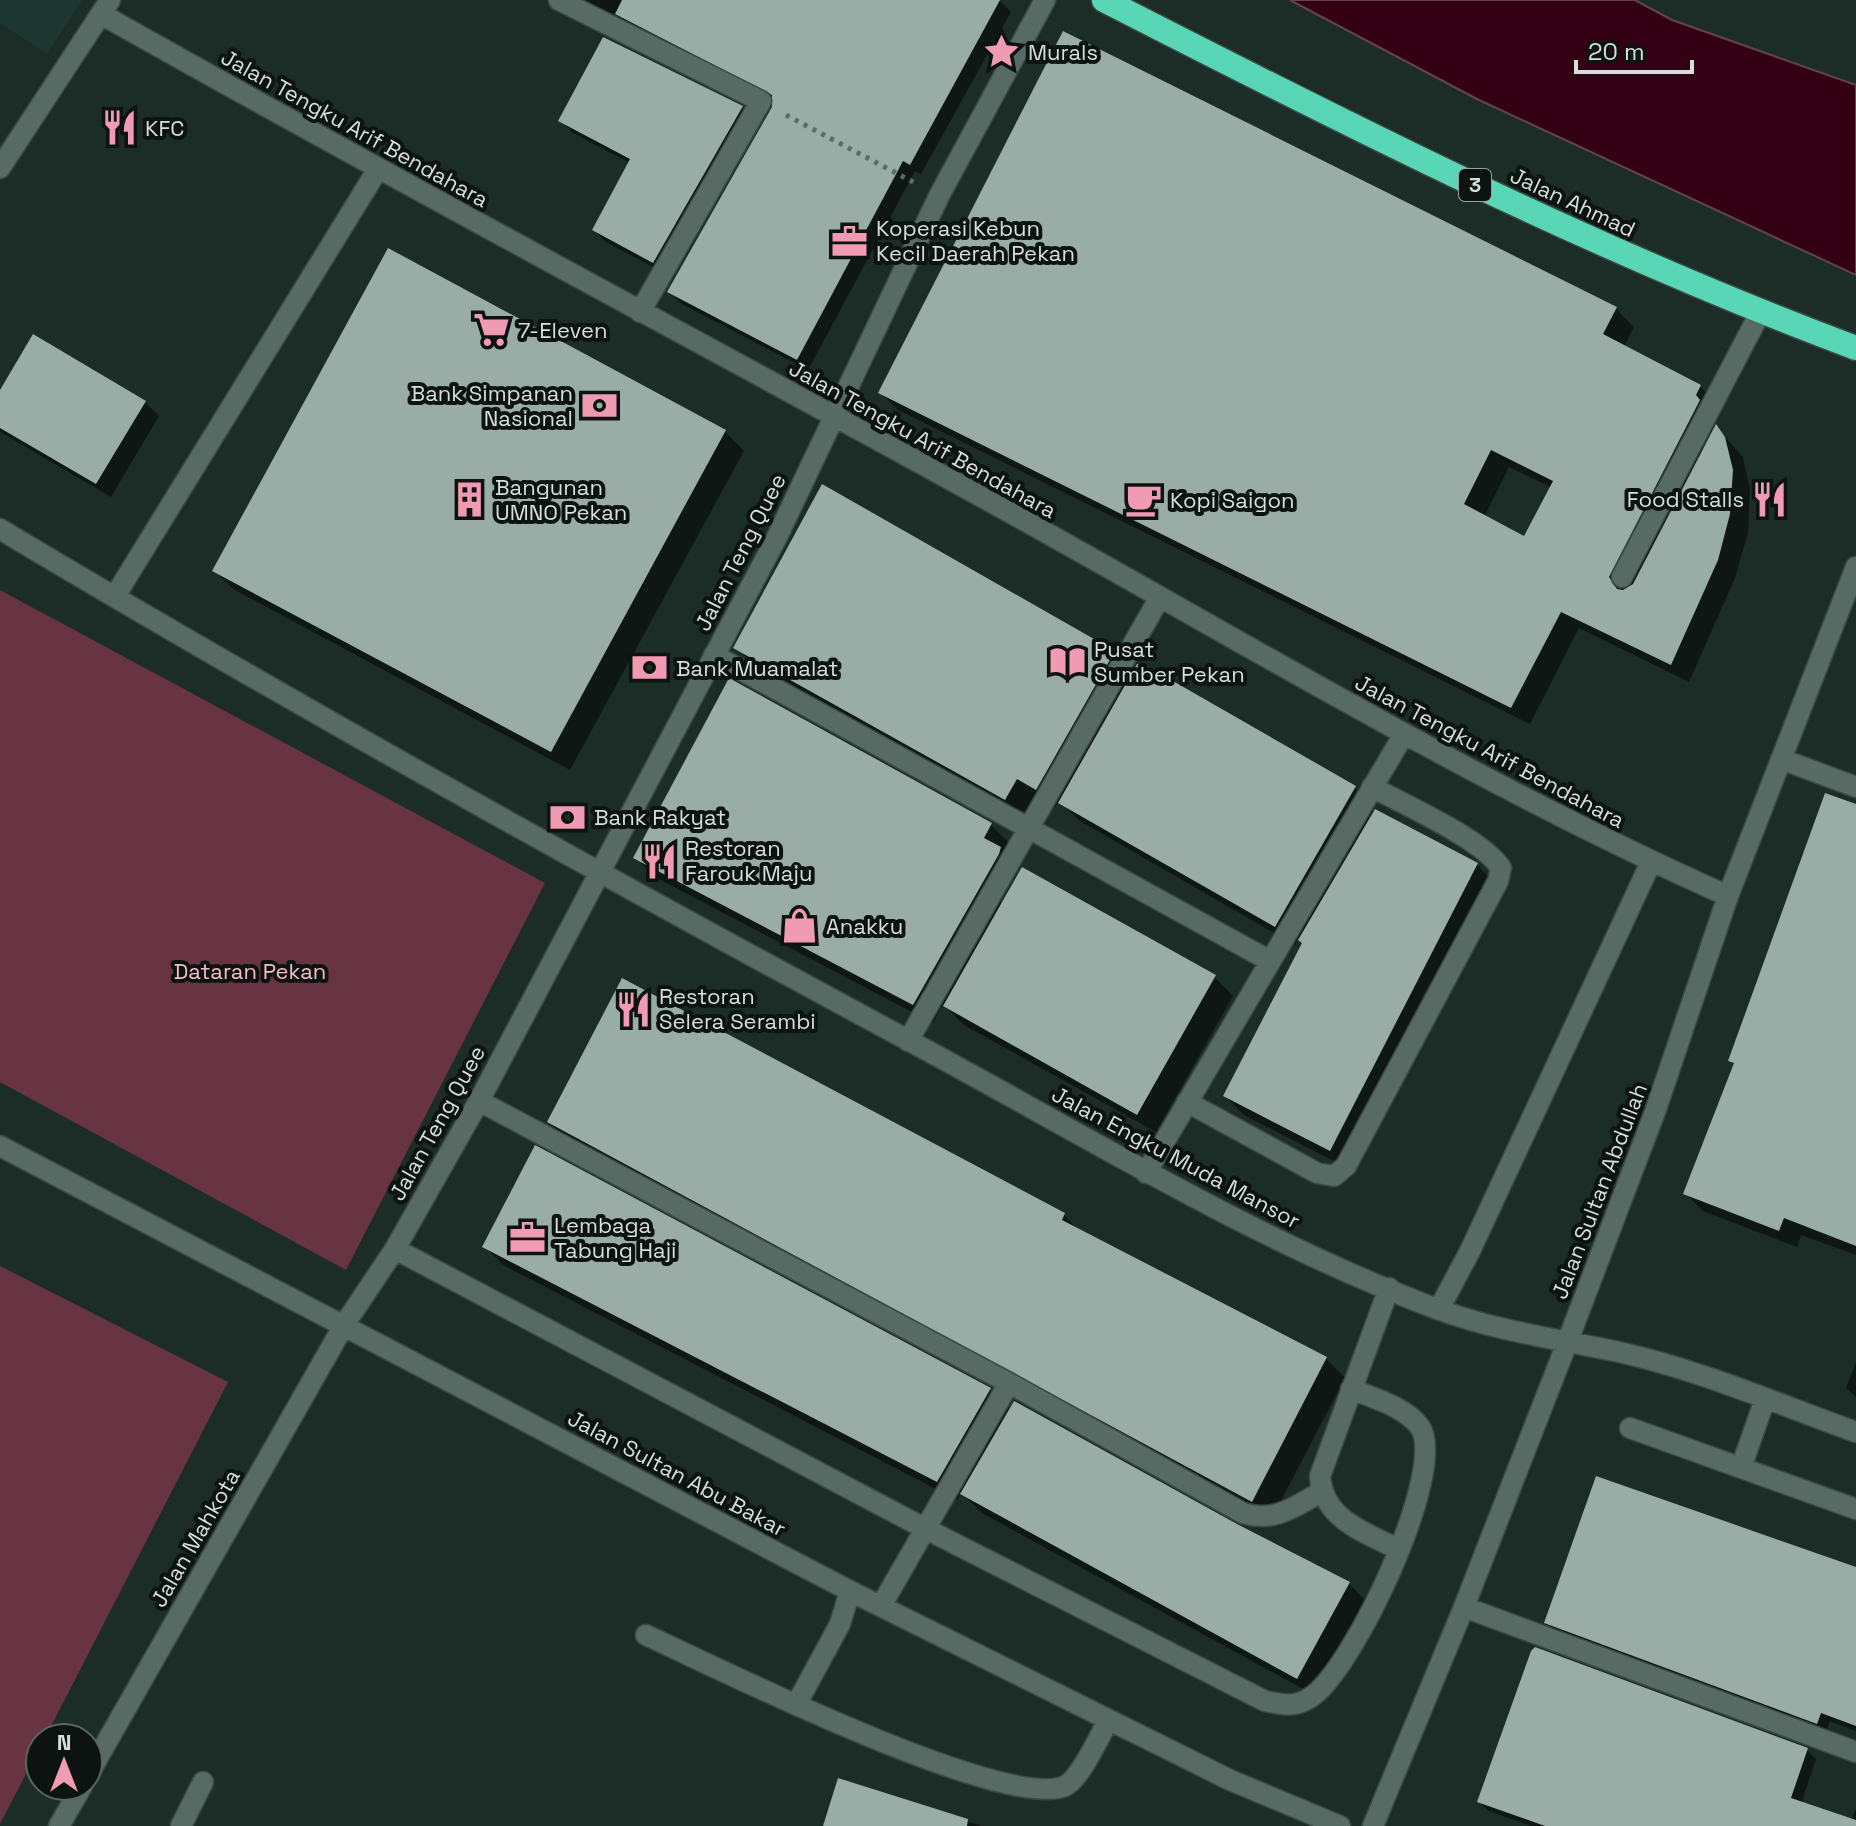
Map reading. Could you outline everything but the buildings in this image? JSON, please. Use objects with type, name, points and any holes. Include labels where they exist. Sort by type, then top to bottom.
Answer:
[{"type":"highway","name":"Jalan Ahmad","points":[[1104,0],[1577,234],[1856,348]]},
{"type":"street","points":[[559,0],[761,101],[640,312]]},
{"type":"street","name":"Jalan Teng Quee","points":[[344,1325],[395,1249],[479,1101],[777,537],[939,196],[1045,0]]},
{"type":"street","points":[[0,168],[105,7]]},
{"type":"street","name":"Jalan Tengku Arif Bendahara","points":[[105,7],[378,169],[1404,734],[1580,829],[1728,896]]},
{"type":"street","points":[[115,596],[378,169]]},
{"type":"street","points":[[1622,577],[1761,311]]},
{"type":"street","name":"Jalan Engku Muda Mansor","points":[[0,529],[599,871],[1146,1173],[1274,1239],[1439,1309],[1491,1326],[1620,1352],[1680,1369],[1856,1432]]},
{"type":"street","name":"Jalan Sultan Abdullah","points":[[1373,1826],[1464,1607],[1567,1343],[1655,1112],[1728,896],[1856,567]]},
{"type":"street","points":[[908,1041],[1160,597]]},
{"type":"street","points":[[714,655],[1270,961]]},
{"type":"street","points":[[1146,1173],[1404,734]]},
{"type":"street","points":[[1781,759],[1856,787]]},
{"type":"street","points":[[1187,1102],[1317,1173],[1334,1176],[1352,1156],[1498,881],[1501,868],[1494,857],[1476,845],[1372,787]]},
{"type":"street","points":[[1439,1309],[1470,1251],[1651,862]]},
{"type":"street","points":[[479,1101],[1009,1383],[1243,1513],[1260,1518],[1277,1516],[1321,1492]]},
{"type":"street","name":"Jalan Sultan Abu Bakar","points":[[0,1146],[850,1591],[1230,1780],[1340,1826]]},
{"type":"street","points":[[395,1249],[926,1529],[1265,1701],[1292,1707],[1313,1696],[1340,1667],[1374,1610],[1424,1474],[1427,1447],[1421,1428],[1406,1414],[1351,1389]]},
{"type":"street","points":[[1389,1288],[1320,1476],[1321,1492],[1333,1512],[1354,1527],[1398,1549]]},
{"type":"street","name":"Jalan Mahkota","points":[[104,1747],[344,1325]]},
{"type":"street","points":[[881,1606],[1009,1383]]},
{"type":"street","points":[[1742,1465],[1765,1399]]},
{"type":"street","points":[[1630,1428],[1742,1465],[1856,1509]]},
{"type":"street","points":[[796,1705],[840,1624],[850,1591]]},
{"type":"street","points":[[1464,1607],[1856,1752]]},
{"type":"street","points":[[646,1635],[796,1705],[912,1754],[1016,1786],[1050,1791],[1069,1784],[1108,1721]]},
{"type":"street","points":[[181,1826],[203,1782]]},
{"type":"street","points":[[59,1826],[73,1802]]},
{"type":"path","points":[[761,101],[939,196]]},
{"type":"shaded area","points":[[0,0],[82,0],[47,54],[0,23]]},
{"type":"shaded area","points":[[1290,0],[1635,0],[1672,20],[1856,85],[1856,275],[1477,99]]},
{"type":"green space","name":"Dataran Pekan","points":[[0,590],[545,883],[346,1270],[0,1082]]},
{"type":"green space","points":[[0,1266],[228,1382],[53,1722],[24,1722],[24,1778],[0,1824]]},
{"type":"place","name":"Murals","points":[[1002,52]]},
{"type":"place","name":"KFC","points":[[119,128]]},
{"type":"place","name":"Koperasi Kebun Kecil Daerah Pekan","points":[[850,241]]},
{"type":"place","name":"7-Eleven","points":[[492,330]]},
{"type":"place","name":"Bank Simpanan Nasional","points":[[599,406]]},
{"type":"place","name":"Food Stalls","points":[[1770,499]]},
{"type":"place","name":"Bangunan UMNO Pekan","points":[[469,500]]},
{"type":"place","name":"Kopi Saigon","points":[[1144,500]]},
{"type":"place","name":"Pusat Sumber Pekan","points":[[1068,662]]},
{"type":"place","name":"Bank Muamalat","points":[[650,668]]},
{"type":"place","name":"Bank Rakyat","points":[[568,817]]},
{"type":"place","name":"Restoran Farouk Maju","points":[[659,861]]},
{"type":"place","name":"Anakku","points":[[800,926]]},
{"type":"place","name":"Restoran Selera Serambi","points":[[633,1009]]},
{"type":"place","name":"Lembaga Tabung Haji","points":[[528,1238]]}]
